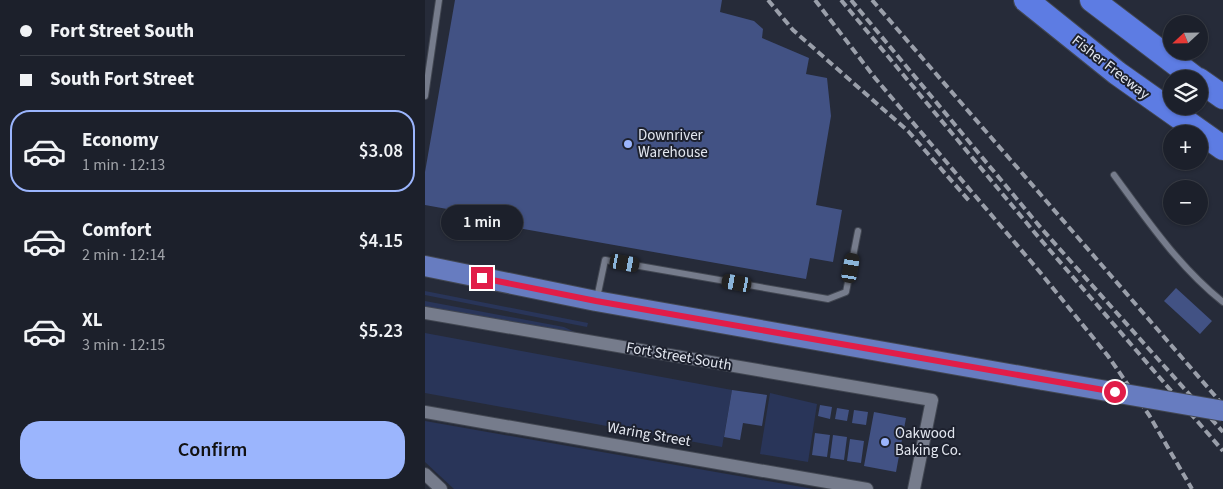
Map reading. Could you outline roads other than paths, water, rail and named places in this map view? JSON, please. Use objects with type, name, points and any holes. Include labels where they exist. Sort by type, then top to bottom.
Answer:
[{"type":"highway","name":"Fisher Freeway","points":[[1026,0],[1117,73],[1223,148]]},
{"type":"highway","points":[[1092,0],[1184,70]]},
{"type":"highway","points":[[1208,87],[1223,97]]},
{"type":"main road","points":[[425,266],[596,301],[1223,412]]},
{"type":"street","name":"Fort Street South","points":[[425,313],[932,400],[914,489]]},
{"type":"street","name":"Waring Street","points":[[425,412],[867,489]]},
{"type":"street","points":[[425,474],[441,489]]},
{"type":"lane","points":[[425,96],[439,0]]},
{"type":"lane","points":[[1114,175],[1154,229],[1204,286],[1223,302]]},
{"type":"lane","points":[[596,301],[605,260],[828,299],[846,292],[858,231]]},
{"type":"railway","points":[[768,0],[793,30],[908,131],[971,203]]},
{"type":"railway","points":[[815,0],[875,78],[1039,271],[1108,356],[1149,415],[1192,489]]},
{"type":"railway","points":[[841,0],[1035,233],[1223,451]]},
{"type":"railway","points":[[851,0],[1041,228],[1223,432]]},
{"type":"railway","points":[[872,0],[1223,405]]},
{"type":"place","name":"Downriver Warehouse","points":[[628,144]]},
{"type":"place","name":"Oakwood Baking Co.","points":[[885,442]]}]
